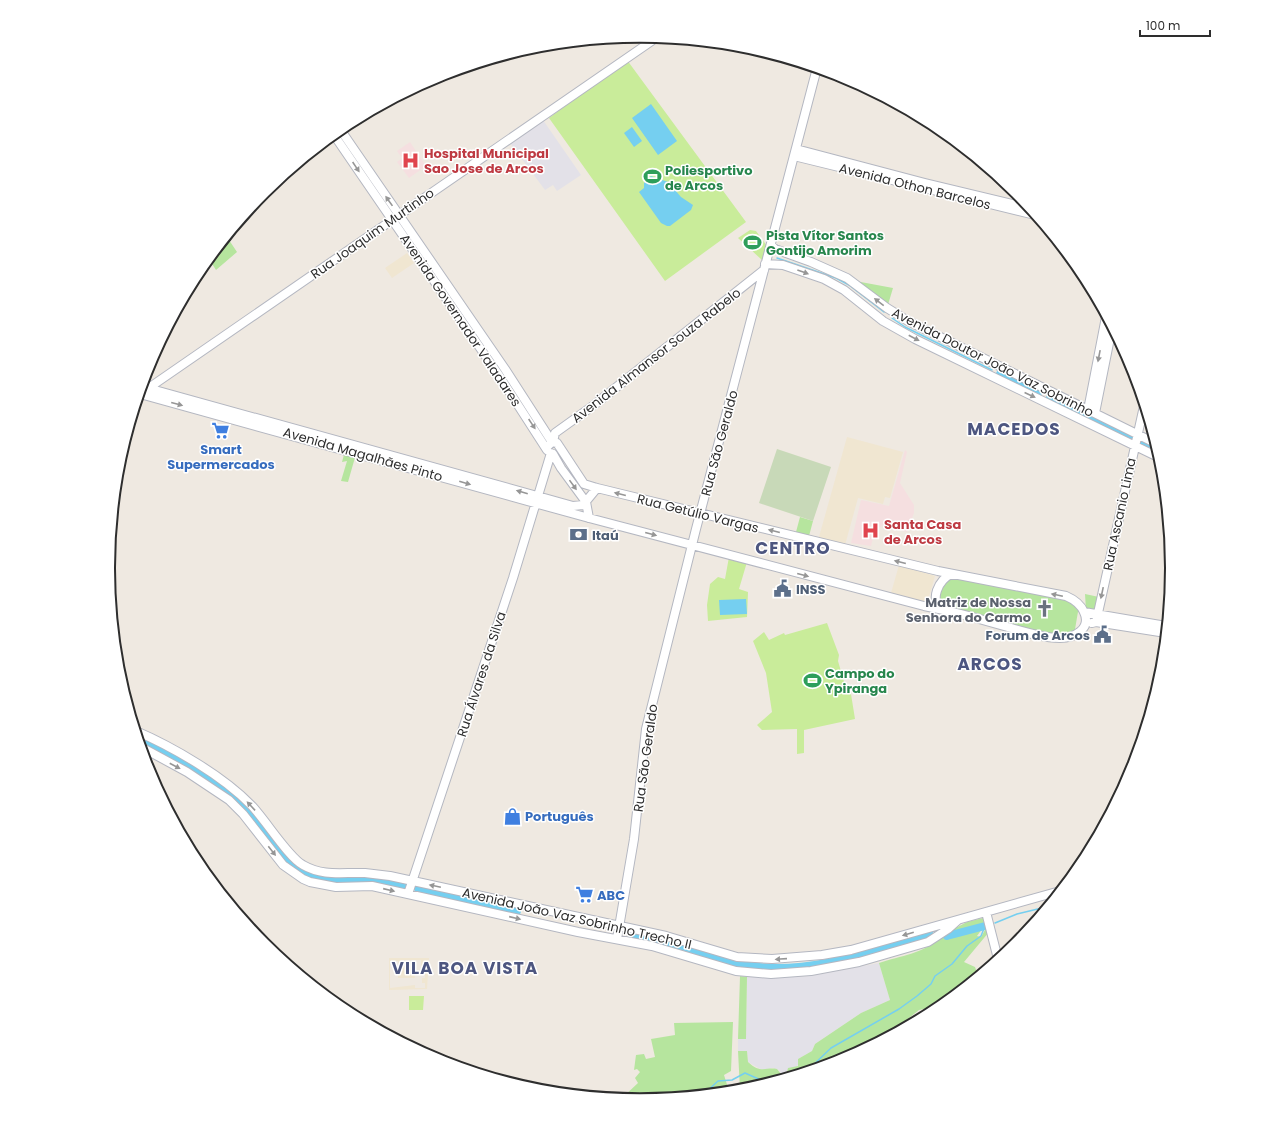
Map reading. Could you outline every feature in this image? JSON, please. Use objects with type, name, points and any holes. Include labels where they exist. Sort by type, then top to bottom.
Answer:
[{"type":"street","name":"Rua Joaquim Murtinho","points":[[149,390],[395,217],[648,43]]},
{"type":"street","name":"Rua São Geraldo","points":[[617,939],[634,839],[646,729],[700,513],[816,73]]},
{"type":"street","name":"Avenida Governador Valadares","points":[[343,134],[395,217],[498,374],[553,447],[584,484]]},
{"type":"street","name":"Avenida Governador Valadares","points":[[337,139],[505,369],[553,447],[561,468],[586,502],[588,517]]},
{"type":"street","name":"Avenida Othon Barcelos","points":[[795,152],[1019,206]]},
{"type":"street","name":"Avenida Othon Barcelos","points":[[795,152],[1026,213]]},
{"type":"street","name":"Avenida Doutor João Vaz Sobrinho","points":[[771,245],[773,248],[847,278],[886,308],[908,322],[1149,440]]},
{"type":"street","points":[[779,264],[773,260],[773,255],[777,251],[783,252]]},
{"type":"street","name":"Avenida Doutor João Vaz Sobrinho","points":[[764,270],[779,264],[824,279],[844,290],[883,321],[904,333],[1152,454]]},
{"type":"street","name":"Avenida Almansor Souza Rabelo","points":[[553,447],[555,433],[600,400],[764,270]]},
{"type":"street","points":[[1092,412],[1105,325]]},
{"type":"street","points":[[1092,412],[1110,335]]},
{"type":"street","points":[[498,374],[505,369]]},
{"type":"street","name":"Avenida Magalhães Pinto","points":[[149,390],[537,500],[588,517],[692,546],[1051,638],[1065,638],[1078,634],[1082,631],[1085,624]]},
{"type":"street","name":"Rua Ascanio Lima","points":[[1097,618],[1134,445],[1142,415]]},
{"type":"street","name":"Rua Álvares da Silva","points":[[410,887],[553,447]]},
{"type":"street","name":"Rua Getúlio Vargas","points":[[584,484],[938,571],[1066,596],[1076,602],[1084,612]]},
{"type":"street","points":[[586,502],[597,488]]},
{"type":"street","name":"Avenida Magalhães Pinto","points":[[537,500],[573,506],[583,505],[586,502]]},
{"type":"street","points":[[925,606],[933,601],[940,579],[938,571]]},
{"type":"street","points":[[944,610],[937,605],[935,599],[941,582],[952,574]]},
{"type":"street","points":[[1097,618],[1085,624],[1084,612],[1097,618],[1145,626],[1161,631]]},
{"type":"street","points":[[1145,626],[1162,626]]},
{"type":"street","name":"Avenida João Vaz Sobrinho Trecho II","points":[[142,734],[191,760],[237,791],[252,805],[301,864],[314,870],[338,875],[364,873],[390,876],[410,887],[666,936],[737,957],[772,959],[822,955],[851,950],[932,926],[987,916],[1052,894]]},
{"type":"street","points":[[148,751],[187,772],[229,800],[283,865],[303,880],[336,887],[410,887],[578,932],[652,946],[736,971],[771,974],[811,971],[858,962],[928,942],[959,920]]},
{"type":"street","points":[[987,916],[996,953]]},
{"type":"street","points":[[932,926],[937,932],[936,937]]},
{"type":"shaded area","points":[[543,120],[581,175],[557,191],[553,185],[545,190],[510,143]]},
{"type":"shaded area","name":"Hospital Municipal Sao Jose de Arcos","points":[[410,142],[426,166],[409,178],[397,162],[402,158],[397,151]]},
{"type":"shaded area","points":[[407,253],[414,263],[392,278],[385,268]]},
{"type":"shaded area","points":[[847,437],[903,452],[890,498],[885,497],[883,504],[858,498],[845,545],[819,537]]},
{"type":"shaded area","points":[[905,450],[907,452],[900,483],[914,505],[914,513],[907,532],[882,525],[881,527],[876,527],[871,546],[851,543],[861,500],[889,506]]},
{"type":"shaded area","points":[[899,565],[935,576],[927,604],[891,593]]},
{"type":"shaded area","points":[[389,958],[429,958],[427,989],[389,990]],"holes":[[[401,960],[421,960],[421,974],[425,974],[425,978],[422,978],[422,983],[425,983],[425,988],[415,988],[415,985],[390,988],[390,961],[398,961],[398,978],[415,978],[414,966],[401,966]]]},
{"type":"shaded area","points":[[879,963],[890,1000],[861,1013],[815,1044],[812,1051],[798,1059],[799,1063],[796,1068],[790,1068],[781,1073],[779,1070],[773,1068],[762,1070],[748,1062],[747,1051],[738,1051],[738,1039],[746,1039],[747,977],[811,976]]},
{"type":"green space","name":"Poliesportivo de Arcos","points":[[627,60],[746,222],[665,281],[549,118]]},
{"type":"green space","name":"Pista Vítor Santos Gontijo Amorim","points":[[750,230],[756,231],[767,246],[762,260],[738,238]]},
{"type":"green space","points":[[229,241],[237,252],[216,270],[212,264]]},
{"type":"green space","points":[[850,280],[893,288],[887,308]]},
{"type":"green space","points":[[777,449],[831,467],[813,521],[759,503]]},
{"type":"green space","points":[[345,451],[356,454],[348,482],[341,481],[347,461],[342,462]]},
{"type":"green space","points":[[800,517],[813,521],[809,536],[796,532]]},
{"type":"green space","points":[[729,557],[747,562],[739,589],[748,592],[747,617],[708,621],[707,605],[710,584],[718,577],[725,579]]},
{"type":"green space","points":[[949,576],[1060,596],[1079,606],[1074,635],[1059,638],[938,605],[942,582]]},
{"type":"green space","points":[[1085,594],[1099,597],[1097,611],[1086,610]]},
{"type":"green space","points":[[827,623],[839,655],[838,661],[847,692],[851,694],[855,719],[804,730],[804,753],[797,754],[797,729],[762,730],[757,725],[772,712],[766,673],[753,641],[764,632],[769,640],[784,633],[785,635]]},
{"type":"green space","points":[[983,918],[985,923],[944,934],[967,922]]},
{"type":"green space","points":[[988,928],[989,932],[964,962],[975,967],[977,971],[960,985],[932,1005],[919,1010],[905,1021],[872,1039],[841,1053],[787,1072],[788,1068],[798,1066],[798,1059],[812,1051],[815,1044],[861,1013],[890,1000],[879,963],[928,947],[941,937],[950,938],[982,929],[977,936],[981,937]]},
{"type":"green space","points":[[740,976],[747,977],[746,1039],[738,1039]]},
{"type":"green space","points":[[409,996],[424,996],[423,1010],[409,1010]]},
{"type":"green space","points":[[733,1022],[731,1071],[724,1075],[727,1086],[674,1092],[628,1093],[638,1083],[635,1078],[640,1072],[637,1069],[634,1070],[636,1055],[644,1054],[646,1059],[655,1057],[651,1039],[675,1035],[674,1023]]},
{"type":"green space","points":[[738,1051],[747,1051],[748,1062],[756,1068],[777,1069],[781,1074],[740,1083]]},
{"type":"water","points":[[651,104],[677,141],[658,155],[632,118]]},
{"type":"water","points":[[632,127],[642,141],[634,147],[624,133]]},
{"type":"water","points":[[651,176],[668,182],[681,197],[693,205],[691,210],[670,226],[661,223],[639,192],[644,188],[644,183]]},
{"type":"water","points":[[746,599],[747,614],[720,615],[719,600]]},
{"type":"waterway","points":[[777,258],[836,278],[849,285],[884,312]]},
{"type":"waterway","points":[[892,318],[905,327],[992,370]]},
{"type":"waterway","points":[[1000,374],[1038,393]]},
{"type":"waterway","points":[[1050,398],[1132,437]]},
{"type":"waterway","points":[[1143,443],[1150,447]]},
{"type":"waterway","points":[[145,742],[168,752],[196,768],[235,797],[263,827],[288,861],[300,870],[329,880],[348,881],[372,878],[405,885]]},
{"type":"waterway","points":[[418,888],[517,911]]},
{"type":"waterway","points":[[995,923],[1017,914],[1040,909]]},
{"type":"waterway","points":[[816,1062],[831,1048],[899,1009],[917,996],[931,984],[935,976],[952,964],[967,946],[981,936],[985,926]]},
{"type":"waterway","points":[[947,936],[985,926]]},
{"type":"waterway","points":[[632,934],[681,946],[740,964],[772,968],[795,967],[841,960],[930,935]]},
{"type":"waterway","points":[[709,1089],[718,1081],[732,1080],[745,1073],[759,1079]]},
{"type":"place","name":"Hospital Municipal Sao Jose de Arcos","points":[[411,160]]},
{"type":"place","name":"Poliesportivo de Arcos","points":[[652,177]]},
{"type":"place","name":"Pista Vítor Santos Gontijo Amorim","points":[[753,242]]},
{"type":"place","name":"Smart Supermercados","points":[[221,430]]},
{"type":"place","name":"Santa Casa de Arcos","points":[[871,531]]},
{"type":"place","name":"Itaú","points":[[579,535]]},
{"type":"place","name":"INSS","points":[[783,589]]},
{"type":"place","name":"Matriz de Nossa Senhora do Carmo","points":[[1044,609]]},
{"type":"place","name":"Forum de Arcos","points":[[1103,635]]},
{"type":"place","name":"Campo do Ypiranga","points":[[812,680]]},
{"type":"place","name":"Português","points":[[512,816]]},
{"type":"place","name":"ABC","points":[[584,895]]},
{"type":"district","name":"MACEDOS","points":[[1014,429]]},
{"type":"district","name":"CENTRO","points":[[793,548]]},
{"type":"district","name":"ARCOS","points":[[990,664]]},
{"type":"district","name":"VILA BOA VISTA","points":[[465,968]]}]
